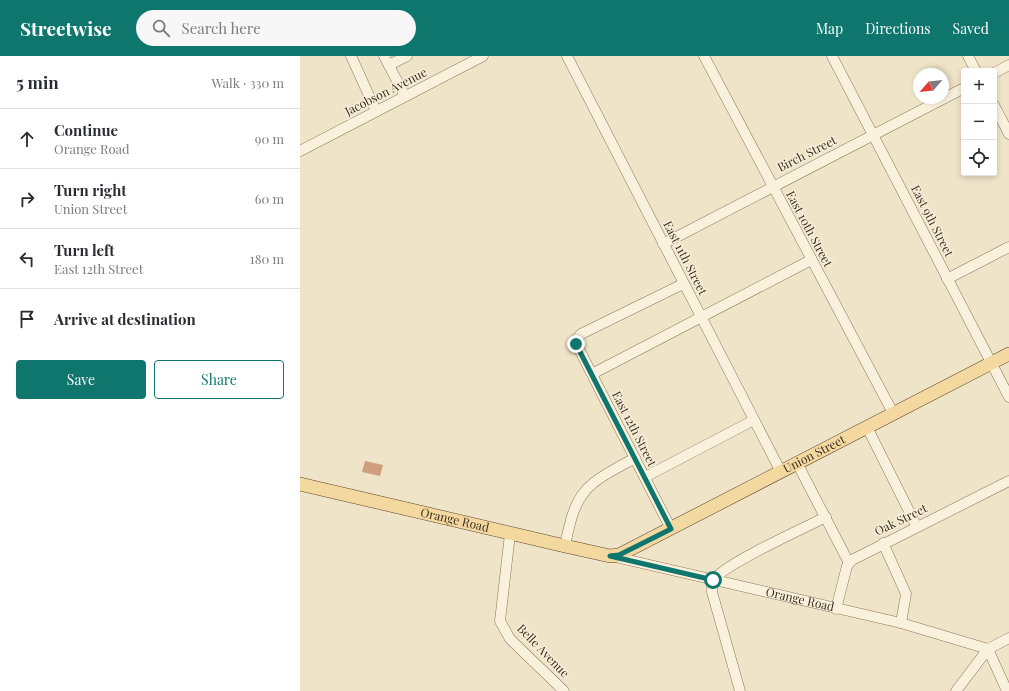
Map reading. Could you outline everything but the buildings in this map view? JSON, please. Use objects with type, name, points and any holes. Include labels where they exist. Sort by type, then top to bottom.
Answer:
[{"type":"main road","name":"Union Street","points":[[615,555],[671,529],[867,426],[1009,354]]},
{"type":"main road","name":"Orange Road","points":[[300,484],[510,534],[615,555]]},
{"type":"street","points":[[351,56],[376,111]]},
{"type":"street","points":[[384,56],[405,96]]},
{"type":"street","points":[[389,66],[407,56]]},
{"type":"street","name":"Jacobson Avenue","points":[[300,150],[483,56]]},
{"type":"street","name":"East 11th Street","points":[[567,56],[781,472]]},
{"type":"street","name":"East 10th Street","points":[[704,56],[893,413]]},
{"type":"street","name":"East 9th Street","points":[[832,56],[1009,398]]},
{"type":"street","points":[[968,56],[974,68]]},
{"type":"street","points":[[997,71],[1009,65]]},
{"type":"street","name":"Birch Street","points":[[663,244],[961,90]]},
{"type":"street","points":[[997,111],[1009,134]]},
{"type":"street","points":[[947,279],[1009,247]]},
{"type":"street","points":[[592,374],[811,260]]},
{"type":"street","name":"East 12th Street","points":[[671,529],[578,347],[576,340],[581,334],[683,284]]},
{"type":"street","points":[[645,477],[754,420]]},
{"type":"street","points":[[867,426],[917,527]]},
{"type":"street","points":[[565,546],[573,510],[585,491],[596,480],[635,458]]},
{"type":"street","points":[[797,463],[849,563],[836,609]]},
{"type":"street","name":"Oak Street","points":[[849,563],[883,543],[1009,481]]},
{"type":"street","points":[[740,691],[712,592],[713,580],[721,572],[736,563],[826,517]]},
{"type":"street","name":"Belle Avenue","points":[[510,534],[500,621],[510,639],[564,691]]},
{"type":"street","points":[[883,543],[906,594],[901,623]]},
{"type":"street","name":"Orange Road","points":[[615,555],[713,580],[901,623],[988,649]]},
{"type":"street","points":[[957,690],[988,649],[1009,638]]},
{"type":"street","points":[[988,649],[1007,691]]},
{"type":"route","points":[[576,344],[671,529],[619,555],[610,556],[713,580]]}]
